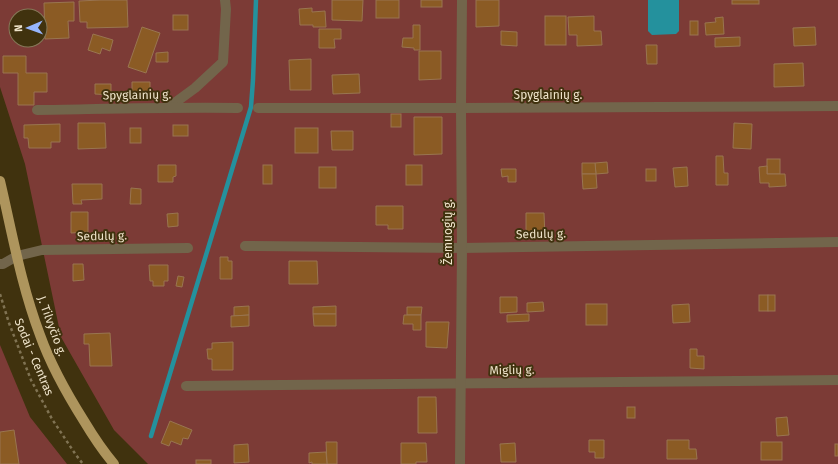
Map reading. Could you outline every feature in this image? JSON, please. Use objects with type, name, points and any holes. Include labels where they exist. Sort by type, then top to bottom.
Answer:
[{"type":"main road","name":"J. Tilvyčio g.","points":[[0,181],[17,256],[31,308],[50,360],[75,407],[114,464]]},
{"type":"street","points":[[170,107],[223,62],[226,9],[225,0]]},
{"type":"street","name":"Žemuogių g.","points":[[460,464],[462,0]]},
{"type":"street","name":"Spyglainių g.","points":[[258,108],[838,106]]},
{"type":"street","name":"Spyglainių g.","points":[[37,110],[170,107],[238,108]]},
{"type":"street","name":"Sedulų g.","points":[[245,246],[462,248],[838,242]]},
{"type":"street","name":"Sedulų g.","points":[[0,264],[3,264],[17,256],[42,250],[188,248]]},
{"type":"street","name":"Miglių g.","points":[[186,386],[838,380]]},
{"type":"path","name":"Sodai - Centras","points":[[0,294],[9,324],[31,380],[52,419],[76,456],[83,464]]},
{"type":"shaded area","points":[[0,0],[838,0],[838,464],[148,464],[114,430],[61,337],[25,164],[0,87]]},
{"type":"shaded area","points":[[0,345],[30,417],[67,464],[0,464]]},
{"type":"water","points":[[648,0],[679,0],[679,31],[676,34],[652,35],[648,31]]},
{"type":"building","points":[[127,0],[128,27],[87,28],[87,22],[80,22],[79,1]]},
{"type":"building","points":[[332,0],[363,0],[362,21],[332,20]]},
{"type":"building","points":[[376,0],[399,0],[399,18],[376,18]]},
{"type":"building","points":[[421,0],[442,0],[442,7],[421,7]]},
{"type":"building","points":[[476,0],[499,0],[499,26],[476,27]]},
{"type":"building","points":[[732,0],[759,0],[759,4],[732,4]]},
{"type":"building","points":[[74,2],[74,21],[68,21],[69,38],[48,39],[48,8],[44,8],[44,3]]},
{"type":"building","points":[[312,8],[312,12],[325,11],[326,27],[300,25],[299,9]]},
{"type":"building","points":[[173,15],[188,15],[188,30],[173,30]]},
{"type":"building","points":[[545,16],[566,16],[566,45],[545,45]]},
{"type":"building","points":[[594,16],[594,31],[601,31],[602,45],[577,46],[577,35],[569,35],[568,17]]},
{"type":"building","points":[[723,17],[724,34],[706,35],[705,23],[716,22],[715,18]]},
{"type":"building","points":[[690,21],[698,21],[698,35],[690,35]]},
{"type":"building","points":[[413,25],[420,25],[420,50],[402,47],[403,38],[413,38]]},
{"type":"building","points":[[142,27],[160,33],[146,73],[128,67]]},
{"type":"building","points":[[815,27],[816,45],[794,46],[793,28]]},
{"type":"building","points":[[319,29],[341,29],[341,39],[334,39],[335,48],[319,48]]},
{"type":"building","points":[[501,31],[517,32],[517,46],[501,45]]},
{"type":"building","points":[[93,34],[113,40],[110,51],[102,48],[100,54],[88,50]]},
{"type":"building","points":[[740,37],[740,46],[715,47],[715,38]]},
{"type":"building","points":[[646,45],[657,45],[657,64],[647,64]]},
{"type":"building","points":[[419,51],[441,51],[441,79],[419,80]]},
{"type":"building","points":[[168,52],[168,62],[156,62],[156,53]]},
{"type":"building","points":[[3,56],[26,56],[26,73],[47,73],[47,92],[34,92],[34,105],[18,105],[18,73],[3,73]]},
{"type":"building","points":[[311,59],[311,90],[290,90],[289,60]]},
{"type":"building","points":[[803,63],[804,86],[774,87],[774,64]]},
{"type":"building","points":[[359,74],[360,93],[333,94],[332,75]]},
{"type":"building","points":[[132,82],[150,82],[150,94],[132,93]]},
{"type":"building","points":[[95,84],[111,84],[111,95],[95,94]]},
{"type":"building","points":[[391,114],[401,114],[401,127],[391,127]]},
{"type":"building","points":[[414,117],[442,117],[442,154],[414,155]]},
{"type":"building","points":[[78,123],[105,123],[106,148],[78,149]]},
{"type":"building","points":[[734,123],[752,124],[751,149],[733,148]]},
{"type":"building","points":[[60,124],[60,142],[51,142],[51,148],[29,148],[28,138],[24,138],[24,125]]},
{"type":"building","points":[[173,125],[188,125],[188,136],[173,136]]},
{"type":"building","points":[[130,128],[141,128],[141,143],[130,143]]},
{"type":"building","points":[[295,128],[318,128],[318,153],[295,153]]},
{"type":"building","points":[[331,131],[353,131],[353,150],[332,150]]},
{"type":"building","points":[[716,156],[723,156],[724,173],[728,173],[728,185],[716,185]]},
{"type":"building","points":[[767,159],[780,159],[780,174],[767,174]]},
{"type":"building","points":[[607,162],[608,173],[596,174],[595,163]]},
{"type":"building","points":[[582,163],[595,163],[596,174],[582,174]]},
{"type":"building","points":[[158,165],[176,165],[176,176],[173,177],[173,182],[158,182]]},
{"type":"building","points":[[263,165],[272,165],[272,184],[263,184]]},
{"type":"building","points":[[406,165],[422,165],[422,185],[406,185]]},
{"type":"building","points":[[767,166],[767,174],[785,174],[786,186],[769,187],[769,183],[760,183],[759,167]]},
{"type":"building","points":[[319,167],[336,167],[336,188],[319,188]]},
{"type":"building","points":[[687,167],[688,186],[675,187],[673,168]]},
{"type":"building","points":[[501,169],[516,169],[516,182],[508,182],[508,176],[502,177]]},
{"type":"building","points":[[646,169],[656,169],[656,181],[646,181]]},
{"type":"building","points":[[582,174],[596,174],[597,188],[583,189]]},
{"type":"building","points":[[72,184],[102,184],[102,199],[81,200],[82,204],[73,204]]},
{"type":"building","points":[[131,188],[141,189],[141,204],[130,204]]},
{"type":"building","points":[[376,206],[403,206],[403,229],[388,229],[388,225],[376,225]]},
{"type":"building","points":[[71,212],[88,212],[88,232],[71,233]]},
{"type":"building","points":[[178,213],[178,226],[168,227],[167,214]]},
{"type":"building","points":[[526,213],[544,213],[545,237],[526,238]]},
{"type":"building","points":[[220,257],[228,257],[228,261],[232,261],[232,279],[220,279]]},
{"type":"building","points":[[289,261],[317,261],[318,284],[289,284]]},
{"type":"building","points":[[73,264],[83,264],[84,280],[73,281]]},
{"type":"building","points":[[149,265],[168,265],[168,281],[164,281],[164,286],[153,286],[153,281],[150,281]]},
{"type":"building","points":[[178,276],[184,277],[182,287],[176,286]]},
{"type":"building","points":[[759,295],[768,295],[768,311],[759,311]]},
{"type":"building","points":[[768,295],[775,295],[775,311],[768,311]]},
{"type":"building","points":[[500,297],[517,297],[517,312],[500,313]]},
{"type":"building","points":[[543,302],[544,311],[527,312],[527,303]]},
{"type":"building","points":[[586,304],[607,304],[607,325],[586,325]]},
{"type":"building","points":[[689,304],[690,322],[673,323],[672,305]]},
{"type":"building","points":[[249,306],[249,315],[234,316],[234,307]]},
{"type":"building","points":[[336,306],[336,314],[313,314],[313,307]]},
{"type":"building","points":[[407,307],[422,307],[421,315],[407,315]]},
{"type":"building","points":[[313,314],[336,314],[336,326],[314,326]]},
{"type":"building","points":[[529,314],[529,321],[507,322],[507,315]]},
{"type":"building","points":[[249,315],[249,326],[231,327],[231,316]]},
{"type":"building","points":[[404,315],[421,315],[421,330],[413,330],[413,324],[403,324]]},
{"type":"building","points":[[426,322],[449,322],[447,348],[426,347]]},
{"type":"building","points":[[110,333],[112,366],[90,366],[89,344],[84,344],[84,334]]},
{"type":"building","points":[[233,342],[233,370],[212,370],[212,359],[208,359],[207,349],[212,349],[212,343]]},
{"type":"building","points":[[690,349],[697,349],[697,356],[704,356],[704,369],[690,368]]},
{"type":"building","points":[[418,397],[436,397],[437,433],[418,433]]},
{"type":"building","points":[[627,407],[635,407],[635,418],[627,418]]},
{"type":"building","points":[[787,417],[789,435],[777,436],[776,418]]},
{"type":"building","points":[[170,421],[192,430],[188,439],[183,438],[181,445],[171,441],[169,446],[161,443]]},
{"type":"building","points":[[14,430],[19,464],[0,464],[0,432]]},
{"type":"building","points":[[589,440],[604,440],[604,458],[595,458],[595,452],[589,452]]},
{"type":"building","points":[[667,440],[689,440],[689,449],[696,449],[697,459],[667,459]]},
{"type":"building","points":[[326,442],[337,442],[337,464],[327,464]]},
{"type":"building","points":[[761,442],[782,442],[782,460],[761,460]]},
{"type":"building","points":[[401,443],[426,443],[427,462],[401,464]]},
{"type":"building","points":[[515,443],[516,462],[501,462],[500,444]]},
{"type":"building","points":[[248,444],[249,462],[234,463],[234,445]]},
{"type":"building","points":[[835,444],[838,444],[838,456],[835,456]]},
{"type":"building","points":[[326,452],[327,464],[309,463],[309,453]]},
{"type":"building","points":[[196,460],[211,460],[211,464],[196,464]]},
{"type":"waterway","points":[[151,436],[251,107],[256,0]]}]
